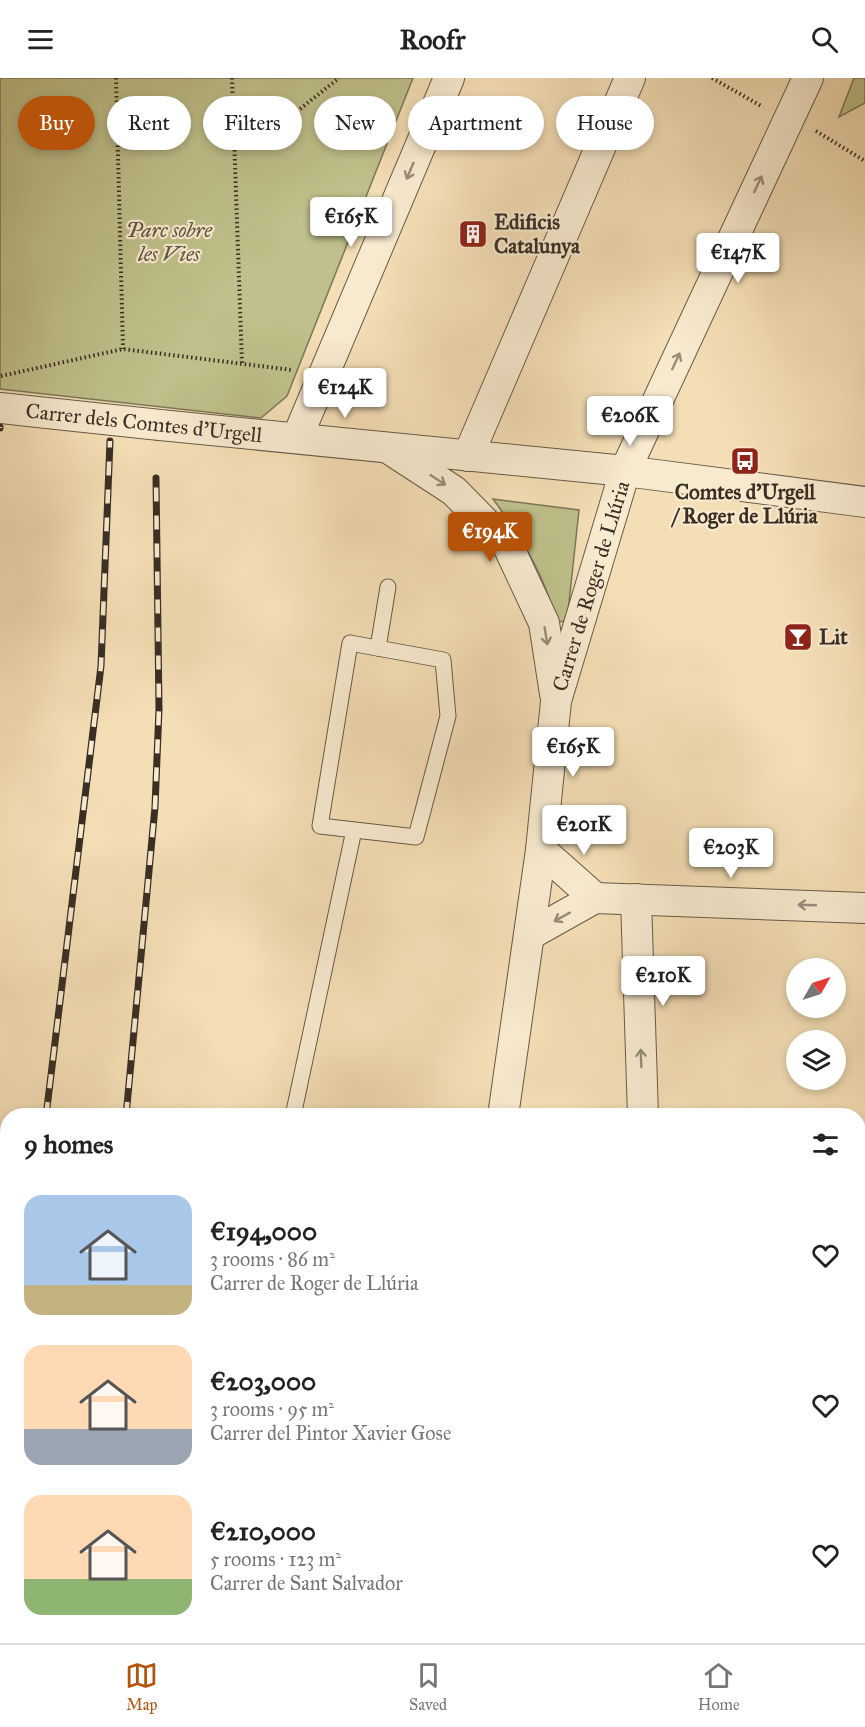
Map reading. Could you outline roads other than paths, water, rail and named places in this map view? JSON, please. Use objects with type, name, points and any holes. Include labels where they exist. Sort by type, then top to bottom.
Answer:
[{"type":"street","points":[[297,438],[449,78]]},
{"type":"street","points":[[468,456],[630,78]]},
{"type":"street","name":"Carrer de Roger de Llúria","points":[[504,1108],[541,850],[556,701],[625,471],[808,78]]},
{"type":"street","name":"Carrer dels Comtes d'Urgell","points":[[0,408],[625,471],[865,502]]},
{"type":"street","name":"Carrer de Roger de Llúria","points":[[389,448],[454,491],[508,546],[544,623],[556,701]]},
{"type":"street","points":[[541,850],[595,898]]},
{"type":"street","points":[[529,935],[595,898],[865,908]]},
{"type":"street","points":[[636,899],[643,1108]]},
{"type":"lane","points":[[378,648],[388,587]]},
{"type":"lane","points":[[350,643],[443,660],[448,716],[416,837],[354,830],[320,826],[350,643]]},
{"type":"lane","points":[[295,1108],[354,830]]},
{"type":"railway","points":[[47,1108],[101,666],[110,441]]},
{"type":"railway","points":[[127,1108],[155,807],[159,709],[156,478]]},
{"type":"place","name":"Edificis Catalunya","points":[[473,234]]},
{"type":"place","name":"Comtes d’Urgell / Roger de Llúria","points":[[745,461]]},
{"type":"place","name":"Lit","points":[[798,637]]},
{"type":"park label","name":"Parc sobre les Vies","points":[[169,242]]}]
